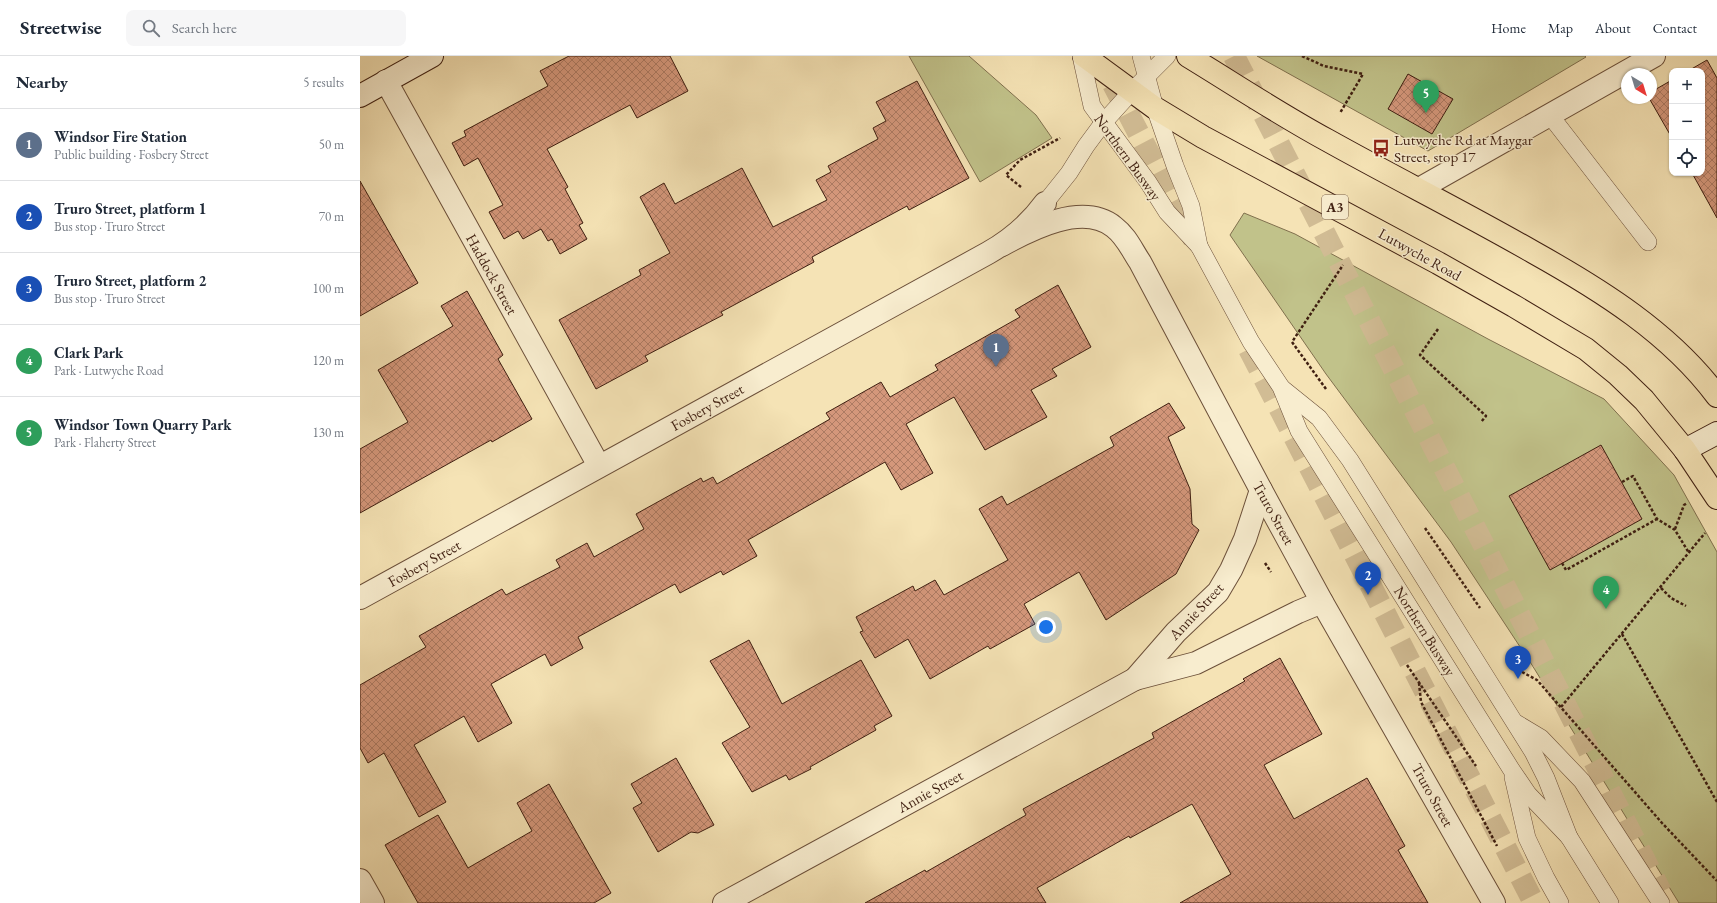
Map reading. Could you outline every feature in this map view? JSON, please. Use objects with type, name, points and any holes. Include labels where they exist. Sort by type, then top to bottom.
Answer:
[{"type":"highway","name":"Lutwyche Road","points":[[1084,56],[1139,84],[1155,108],[1203,137],[1514,306],[1586,349],[1618,375],[1644,400],[1685,450],[1717,498]]},
{"type":"highway","points":[[1188,56],[1326,140],[1419,189],[1586,282],[1628,310],[1693,368],[1717,396]]},
{"type":"street","points":[[360,96],[432,56]]},
{"type":"street","points":[[1419,189],[1548,114],[1654,56]]},
{"type":"street","name":"Haddock Street","points":[[386,81],[599,466]]},
{"type":"street","name":"Fosbery Street","points":[[360,598],[1002,245],[1025,227],[1045,203]]},
{"type":"street","name":"Truro Street","points":[[1002,245],[1035,228],[1059,220],[1086,218],[1109,224],[1118,230],[1127,240],[1322,602],[1494,903]]},
{"type":"street","points":[[1685,450],[1717,433]]},
{"type":"street","name":"Annie Street","points":[[1135,679],[1176,632],[1218,592],[1231,570],[1245,539],[1261,490]]},
{"type":"street","name":"Annie Street","points":[[724,903],[1135,679],[1196,663],[1298,612],[1322,602]]},
{"type":"street","points":[[360,880],[373,903]]},
{"type":"lane","name":"Northern Busway","points":[[1081,56],[1092,106],[1103,123],[1148,182],[1167,212],[1199,246],[1251,342],[1281,387],[1299,431],[1511,769],[1528,794],[1569,837]]},
{"type":"lane","points":[[1139,84],[1141,56]]},
{"type":"lane","points":[[1045,203],[1069,173],[1103,123],[1166,56]]},
{"type":"lane","name":"Northern Busway","points":[[1155,108],[1175,166],[1191,206],[1199,246]]},
{"type":"lane","points":[[1548,114],[1648,242]]},
{"type":"lane","name":"Northern Busway","points":[[1281,387],[1319,418],[1338,442],[1533,752],[1546,778],[1569,837],[1610,903]]},
{"type":"lane","name":"Northern Busway","points":[[1512,720],[1542,738],[1582,781],[1661,903]]},
{"type":"lane","name":"Northern Busway","points":[[1511,769],[1527,838],[1560,903]]},
{"type":"path","points":[[1302,56],[1324,66],[1363,74],[1340,113]]},
{"type":"path","points":[[1012,180],[1006,175],[1020,160],[1060,138]]},
{"type":"path","points":[[1328,391],[1292,342],[1343,266]]},
{"type":"path","points":[[1438,329],[1420,355],[1486,416],[1481,422]]},
{"type":"path","points":[[1622,482],[1633,476],[1658,519],[1675,530],[1689,554]]},
{"type":"path","points":[[1675,530],[1684,505],[1689,502]]},
{"type":"path","points":[[1562,563],[1566,570],[1658,519]]},
{"type":"path","points":[[1421,522],[1480,608]]},
{"type":"path","points":[[1562,707],[1705,533]]},
{"type":"path","points":[[1660,588],[1671,598],[1686,606]]},
{"type":"path","points":[[1622,634],[1717,802]]},
{"type":"path","points":[[1407,665],[1476,766]]},
{"type":"path","points":[[1522,672],[1537,680],[1662,823],[1717,881]]},
{"type":"path","points":[[1419,684],[1421,702],[1497,848]]},
{"type":"green space","points":[[909,56],[969,56],[1036,115],[1052,138],[980,182]]},
{"type":"green space","points":[[1257,56],[1585,56],[1586,57],[1428,151]]},
{"type":"green space","points":[[1244,213],[1295,234],[1488,339],[1604,399],[1674,475],[1717,552],[1717,903],[1679,903],[1532,665],[1451,542],[1326,374],[1230,235]]},
{"type":"building","points":[[569,56],[670,56],[688,91],[637,118],[630,105],[547,149],[568,187],[565,189],[583,223],[579,225],[587,239],[560,254],[552,239],[548,241],[541,229],[523,239],[518,231],[504,239],[489,212],[503,205],[478,158],[464,166],[452,143],[466,136],[464,131],[548,86],[540,71]]},
{"type":"building","points":[[1707,60],[1717,78],[1717,218],[1694,176],[1705,176],[1705,68],[1693,68]]},
{"type":"building","points":[[1408,74],[1453,99],[1432,134],[1388,109]]},
{"type":"building","points":[[917,81],[969,178],[909,210],[907,206],[812,257],[814,262],[721,312],[723,315],[645,356],[648,361],[596,389],[559,320],[641,275],[639,270],[670,253],[640,197],[664,183],[675,204],[742,168],[773,227],[827,200],[816,180],[831,172],[828,166],[878,139],[873,128],[886,121],[876,102]]},
{"type":"building","points":[[1669,82],[1669,133],[1652,104],[1657,104],[1657,89]]},
{"type":"building","points":[[360,181],[418,283],[360,316]]},
{"type":"building","points":[[1058,285],[1091,347],[1052,369],[1057,376],[1031,390],[1047,417],[985,450],[954,397],[906,424],[933,473],[901,490],[885,462],[748,540],[757,556],[723,575],[721,571],[680,593],[675,584],[578,637],[583,648],[551,666],[545,654],[491,684],[512,723],[478,742],[464,716],[414,745],[446,802],[419,817],[384,753],[368,763],[360,748],[360,685],[426,647],[419,636],[502,589],[506,595],[560,567],[556,560],[587,543],[594,557],[644,529],[636,514],[701,478],[703,482],[713,477],[717,484],[830,419],[826,413],[881,382],[890,397],[938,370],[935,365],[1020,317],[1015,310]]},
{"type":"building","points":[[467,291],[503,355],[498,359],[532,419],[492,442],[491,440],[360,513],[360,449],[408,422],[378,370],[453,326],[441,306]]},
{"type":"building","points":[[1169,403],[1185,428],[1168,437],[1190,489],[1192,524],[1199,530],[1176,574],[1106,620],[1079,572],[1024,604],[1035,624],[990,649],[988,646],[930,679],[908,639],[875,658],[860,632],[863,631],[856,617],[913,586],[915,591],[935,580],[944,595],[1008,560],[979,509],[1002,496],[1007,505],[1114,446],[1110,437]]},
{"type":"building","points":[[1601,445],[1642,519],[1550,570],[1509,496]]},
{"type":"building","points":[[749,640],[782,704],[861,660],[892,716],[874,726],[876,730],[810,767],[811,769],[789,780],[786,775],[752,792],[722,743],[750,727],[710,661]]},
{"type":"building","points":[[1280,658],[1322,734],[1264,765],[1294,819],[1367,778],[1405,846],[1398,850],[1428,903],[1180,903],[1231,874],[1192,804],[1130,838],[1129,836],[1037,888],[1046,903],[865,903],[925,870],[926,872],[1026,815],[1023,809],[1154,738],[1152,733],[1245,681],[1243,679]]},
{"type":"building","points":[[676,758],[714,825],[698,833],[691,832],[658,852],[633,808],[642,803],[631,784]]},
{"type":"building","points":[[549,784],[611,893],[594,903],[418,903],[385,845],[438,815],[468,868],[532,831],[517,803]]},
{"type":"tunnel","points":[[1234,56],[1661,892]]},
{"type":"tunnel","points":[[1113,84],[1194,240]]},
{"type":"tunnel","points":[[1249,349],[1534,903]]},
{"type":"place","name":"Windsor Town Quarry Park","points":[[1426,113]]},
{"type":"place","name":"Lutwyche Rd at Maygar Street, stop 17","points":[[1381,148]]},
{"type":"place","name":"Windsor Fire Station","points":[[996,367]]},
{"type":"place","name":"Truro Street, platform 1","points":[[1368,595]]},
{"type":"place","name":"Clark Park","points":[[1606,609]]},
{"type":"place","name":"Truro Street, platform 2","points":[[1518,679]]}]
